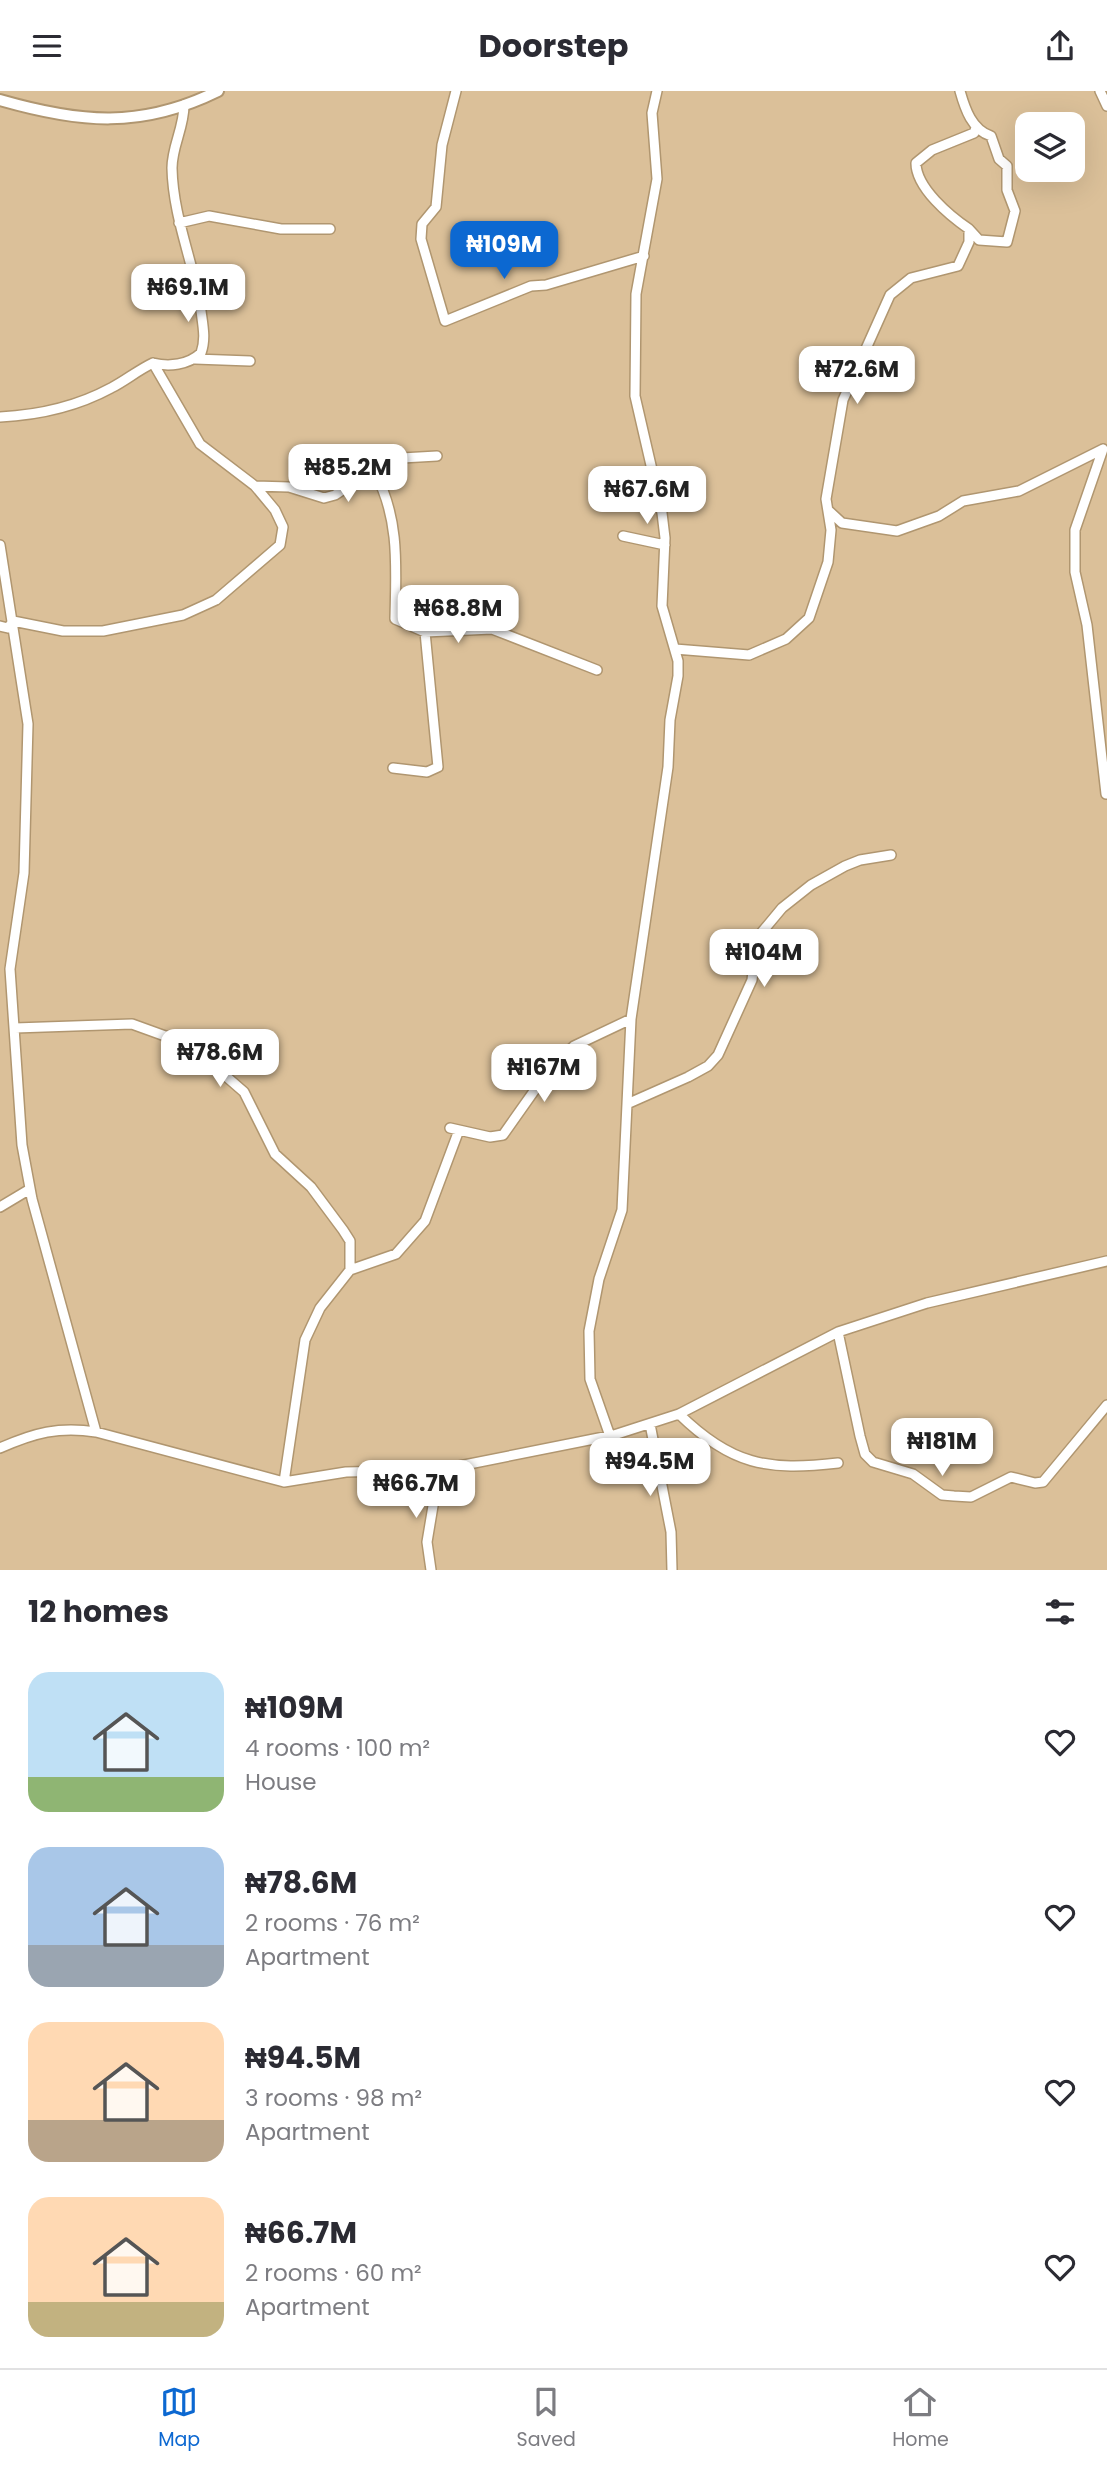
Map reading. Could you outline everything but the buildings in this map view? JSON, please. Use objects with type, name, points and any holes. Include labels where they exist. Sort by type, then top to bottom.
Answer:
[{"type":"street","points":[[7,91],[0,101],[110,121],[140,117],[184,105],[218,91]]},
{"type":"street","points":[[456,91],[442,145],[436,207],[422,224],[421,239],[445,321],[531,286],[546,285],[644,256]]},
{"type":"street","points":[[610,1436],[590,1379],[589,1331],[599,1279],[622,1210],[631,1019],[668,767],[670,720],[678,676],[675,649],[662,605],[665,545],[662,513],[635,396],[636,294],[657,179],[652,113],[657,91]]},
{"type":"street","points":[[960,91],[978,132]]},
{"type":"street","points":[[1100,91],[1107,106]]},
{"type":"street","points":[[184,105],[184,123],[172,166],[180,223],[204,332],[201,353],[195,359]]},
{"type":"street","points":[[978,132],[991,135],[999,159],[1007,166],[1007,190],[1015,211],[1007,242],[979,240],[941,205],[916,168],[920,157],[978,132]]},
{"type":"street","points":[[180,223],[209,216],[281,229],[330,229]]},
{"type":"street","points":[[675,649],[748,655],[786,639],[809,618],[828,562],[831,530],[828,487],[843,400],[884,308],[899,286],[911,278],[958,266],[969,242],[969,229]]},
{"type":"street","points":[[0,417],[46,412],[91,398],[153,363],[164,366],[195,359],[250,361]]},
{"type":"street","points":[[13,621],[63,631],[103,631],[183,615],[216,600],[280,545],[284,534],[275,510],[255,485],[238,476],[200,445],[153,363]]},
{"type":"street","points":[[828,510],[835,519],[885,531],[905,529],[939,516],[963,501],[1019,491],[1105,448]]},
{"type":"street","points":[[1105,448],[1075,537],[1075,582],[1087,625],[1106,794]]},
{"type":"street","points":[[255,485],[289,487],[324,498],[402,458],[437,456]]},
{"type":"street","points":[[375,473],[383,487],[396,546],[395,619],[425,632],[492,629],[597,670]]},
{"type":"street","points":[[831,530],[835,519]]},
{"type":"street","points":[[623,535],[665,545]]},
{"type":"street","points":[[0,545],[29,724],[24,873],[10,969],[22,1145],[30,1189],[96,1432]]},
{"type":"street","points":[[0,626],[8,628],[13,621]]},
{"type":"street","points":[[393,768],[427,772],[438,767],[425,632]]},
{"type":"street","points":[[627,1104],[688,1077],[708,1066],[718,1055],[752,979],[757,938],[782,908],[811,885],[845,866],[860,860],[891,855]]},
{"type":"street","points":[[284,1482],[304,1340],[320,1308],[350,1270],[396,1254],[417,1234],[425,1221],[455,1129],[490,1137],[503,1135],[551,1067],[574,1047],[631,1019]]},
{"type":"street","points":[[15,1028],[132,1024],[190,1045],[244,1092],[275,1154],[311,1187],[343,1230],[350,1241],[350,1270]]},
{"type":"street","points":[[0,1207],[30,1189]]},
{"type":"street","points":[[0,1448],[34,1433],[54,1429],[96,1432],[284,1482],[346,1472],[439,1470],[610,1436],[650,1424],[679,1414],[838,1332],[927,1303],[1107,1261]]},
{"type":"street","points":[[838,1332],[865,1454],[873,1462],[913,1474],[942,1495],[971,1497],[1011,1477],[1035,1483],[1043,1482],[1107,1405]]},
{"type":"street","points":[[679,1414],[706,1440],[753,1462],[803,1467],[838,1463]]},
{"type":"street","points":[[650,1424],[671,1532],[672,1570]]},
{"type":"street","points":[[432,1570],[427,1542],[439,1470]]}]
